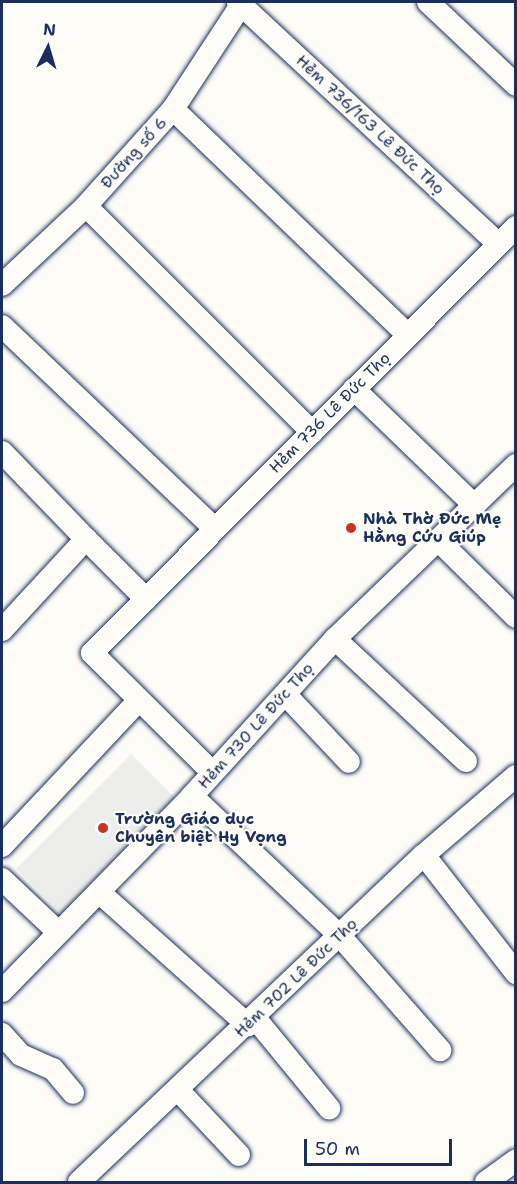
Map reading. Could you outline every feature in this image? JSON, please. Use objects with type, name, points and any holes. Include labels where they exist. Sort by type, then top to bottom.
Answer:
[{"type":"street","points":[[428,2],[516,85]]},
{"type":"street","name":"Đường số 6","points":[[2,285],[86,206],[172,109],[241,3]]},
{"type":"street","name":"Hẻm 736/163 Lê Đức Thọ","points":[[241,3],[498,244]]},
{"type":"street","points":[[172,109],[408,335]]},
{"type":"street","points":[[86,206],[312,432]]},
{"type":"street","name":"Hẻm 736 Lê Đức Thọ","points":[[139,700],[92,653],[213,527],[312,432],[516,227]]},
{"type":"street","points":[[2,326],[213,527]]},
{"type":"street","points":[[354,389],[475,506]]},
{"type":"street","points":[[2,452],[146,599]]},
{"type":"street","name":"Hẻm 730 Lê Đức Thọ","points":[[2,991],[192,796],[335,639],[516,465]]},
{"type":"street","points":[[2,630],[86,538]]},
{"type":"street","points":[[439,541],[516,617]]},
{"type":"street","points":[[335,639],[465,761]]},
{"type":"street","points":[[285,694],[349,762]]},
{"type":"street","points":[[2,846],[139,700],[212,772]]},
{"type":"street","name":"Hẻm 702 Lê Đức Thọ","points":[[79,1182],[424,855],[516,776]]},
{"type":"street","points":[[192,796],[340,936],[440,1050]]},
{"type":"street","points":[[424,855],[516,973]]},
{"type":"street","points":[[2,879],[58,932]]},
{"type":"street","points":[[99,892],[251,1021],[328,1108]]},
{"type":"street","points":[[2,1034],[21,1055],[53,1069],[73,1093]]},
{"type":"street","points":[[178,1090],[239,1155]]},
{"type":"street","points":[[486,1182],[516,1160]]},
{"type":"shaded area","name":"Trường Giáo dục Chuyên biệt Hy Vọng","points":[[131,754],[177,800],[62,915],[16,869]]},
{"type":"place","name":"Nhà Thờ Đức Mẹ Hằng Cứu Giúp","points":[[351,528]]},
{"type":"place","name":"Trường Giáo dục Chuyên biệt Hy Vọng","points":[[103,828]]}]
